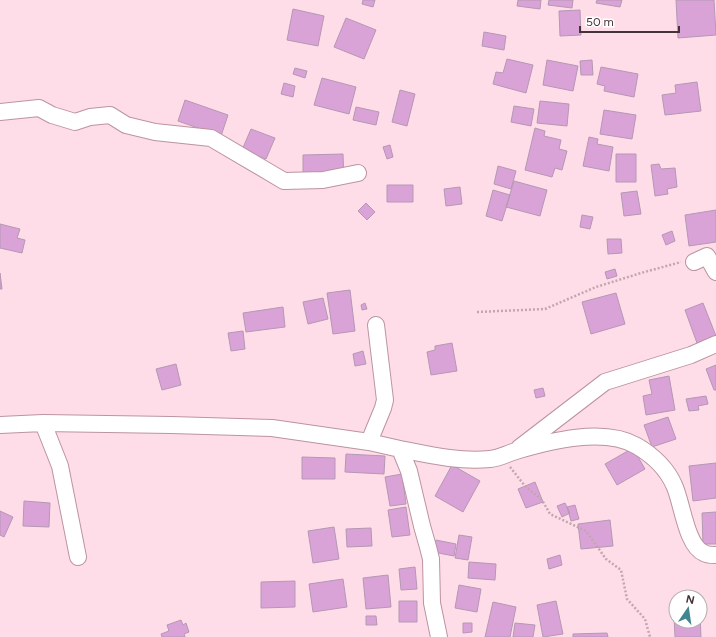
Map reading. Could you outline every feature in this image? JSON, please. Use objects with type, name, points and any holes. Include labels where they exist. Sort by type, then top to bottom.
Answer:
[{"type":"street","points":[[0,112],[39,108],[52,115],[75,122],[90,117],[110,115],[126,125],[155,132],[211,138],[284,181],[323,180],[358,173]]},
{"type":"street","points":[[689,262],[707,256],[716,272]]},
{"type":"street","points":[[369,442],[385,400],[376,325]]},
{"type":"street","points":[[508,454],[605,382],[691,355],[716,344]]},
{"type":"street","points":[[43,424],[60,466],[78,558]]},
{"type":"street","points":[[0,425],[171,425],[272,428],[369,442],[445,458],[471,461],[508,454],[573,437],[604,437],[616,439],[637,446],[660,463],[674,485],[691,539],[704,553],[716,555]]},
{"type":"street","points":[[400,449],[409,470],[431,559],[432,603],[439,637]]},
{"type":"path","points":[[477,312],[546,308],[596,287],[641,273],[689,262]]},
{"type":"path","points":[[508,454],[525,486],[542,500],[550,514],[586,531],[606,559],[621,570],[626,599],[645,619],[650,637]]},
{"type":"building","points":[[363,0],[375,0],[373,7],[362,4]]},
{"type":"building","points":[[518,0],[541,0],[540,9],[517,6]]},
{"type":"building","points":[[549,0],[573,0],[572,8],[548,5]]},
{"type":"building","points":[[597,0],[622,0],[620,7],[596,3]]},
{"type":"building","points":[[676,0],[714,0],[716,35],[678,38]]},
{"type":"building","points":[[293,9],[324,16],[318,46],[287,40]]},
{"type":"building","points":[[580,10],[581,35],[560,36],[559,11]]},
{"type":"building","points":[[346,18],[376,30],[364,59],[334,47]]},
{"type":"building","points":[[484,32],[506,36],[504,50],[482,46]]},
{"type":"building","points":[[507,59],[533,65],[526,93],[493,84],[496,72],[503,73]]},
{"type":"building","points":[[547,60],[578,66],[573,91],[543,85]]},
{"type":"building","points":[[592,60],[593,75],[581,75],[580,61]]},
{"type":"building","points":[[601,67],[638,74],[634,97],[604,91],[605,86],[597,84]]},
{"type":"building","points":[[295,68],[307,71],[305,78],[293,74]]},
{"type":"building","points":[[322,78],[356,87],[349,114],[314,105]]},
{"type":"building","points":[[697,82],[701,111],[665,115],[662,95],[676,93],[675,85]]},
{"type":"building","points":[[284,83],[295,86],[293,97],[281,94]]},
{"type":"building","points":[[400,90],[415,94],[407,126],[392,122]]},
{"type":"building","points":[[185,100],[228,115],[221,136],[178,121]]},
{"type":"building","points":[[540,101],[569,104],[567,126],[537,123]]},
{"type":"building","points":[[514,106],[534,109],[531,126],[511,122]]},
{"type":"building","points":[[356,107],[379,112],[376,125],[353,120]]},
{"type":"building","points":[[604,110],[636,115],[632,139],[600,134]]},
{"type":"building","points":[[535,128],[545,131],[544,136],[561,140],[559,149],[567,151],[562,170],[555,168],[552,177],[525,170]]},
{"type":"building","points":[[251,129],[275,138],[266,159],[242,150]]},
{"type":"building","points":[[589,137],[598,139],[597,144],[613,147],[609,171],[583,166]]},
{"type":"building","points":[[390,145],[393,157],[387,159],[383,147]]},
{"type":"building","points":[[343,154],[344,180],[303,181],[303,155]]},
{"type":"building","points":[[616,154],[636,154],[636,182],[616,182]]},
{"type":"building","points":[[659,164],[661,169],[675,168],[677,187],[667,189],[668,194],[655,196],[651,165]]},
{"type":"building","points":[[498,166],[516,171],[511,189],[494,184]]},
{"type":"building","points":[[514,181],[547,190],[540,216],[506,207]]},
{"type":"building","points":[[387,185],[413,185],[413,202],[387,202]]},
{"type":"building","points":[[460,187],[462,204],[446,206],[444,189]]},
{"type":"building","points":[[493,190],[510,195],[502,221],[486,216]]},
{"type":"building","points":[[637,191],[641,214],[624,216],[621,193]]},
{"type":"building","points":[[366,203],[375,212],[367,220],[358,211]]},
{"type":"building","points":[[716,210],[716,242],[689,246],[685,215]]},
{"type":"building","points":[[582,215],[593,217],[590,229],[580,227]]},
{"type":"building","points":[[0,224],[20,229],[17,238],[25,240],[22,253],[0,248]]},
{"type":"building","points":[[672,231],[675,241],[666,245],[662,235]]},
{"type":"building","points":[[607,239],[621,239],[622,253],[608,254]]},
{"type":"building","points":[[615,269],[617,276],[607,279],[605,272]]},
{"type":"building","points":[[0,273],[2,289],[0,289]]},
{"type":"building","points":[[350,290],[355,331],[333,334],[327,293]]},
{"type":"building","points":[[616,293],[625,324],[591,334],[582,302]]},
{"type":"building","points":[[323,298],[328,319],[308,324],[303,302]]},
{"type":"building","points":[[365,303],[367,309],[362,310],[361,305]]},
{"type":"building","points":[[703,303],[716,336],[697,343],[685,310]]},
{"type":"building","points":[[283,307],[285,327],[246,332],[243,313]]},
{"type":"building","points":[[243,331],[245,349],[231,351],[228,333]]},
{"type":"building","points":[[452,343],[457,371],[431,375],[427,352],[435,350],[435,346]]},
{"type":"building","points":[[363,351],[366,364],[355,366],[353,354]]},
{"type":"building","points":[[176,364],[181,385],[162,390],[156,369]]},
{"type":"building","points":[[716,365],[716,390],[714,390],[706,369]]},
{"type":"building","points":[[669,376],[675,410],[646,415],[643,396],[652,394],[649,380]]},
{"type":"building","points":[[543,388],[545,396],[536,398],[534,390]]},
{"type":"building","points":[[706,396],[708,404],[698,406],[699,410],[689,411],[686,399]]},
{"type":"building","points":[[668,417],[676,439],[652,447],[644,425]]},
{"type":"building","points":[[633,448],[645,469],[617,485],[605,464]]},
{"type":"building","points":[[346,454],[385,456],[384,474],[345,472]]},
{"type":"building","points":[[302,457],[335,458],[335,479],[302,479]]},
{"type":"building","points":[[716,463],[716,498],[693,501],[689,466]]},
{"type":"building","points":[[452,465],[480,481],[463,512],[435,496]]},
{"type":"building","points":[[402,474],[406,504],[390,506],[385,477]]},
{"type":"building","points":[[535,482],[543,502],[526,508],[518,489]]},
{"type":"building","points":[[24,501],[50,503],[49,527],[23,526]]},
{"type":"building","points":[[565,503],[570,513],[562,517],[557,506]]},
{"type":"building","points":[[575,505],[579,519],[571,521],[567,507]]},
{"type":"building","points":[[406,507],[410,535],[392,537],[388,510]]},
{"type":"building","points":[[0,511],[13,517],[4,537],[0,535]]},
{"type":"building","points":[[716,512],[716,544],[703,544],[702,513]]},
{"type":"building","points":[[610,520],[613,546],[581,549],[578,524]]},
{"type":"building","points":[[334,527],[339,559],[313,563],[308,531]]},
{"type":"building","points":[[371,528],[372,546],[347,547],[346,529]]},
{"type":"building","points":[[459,535],[472,537],[468,560],[455,558]]},
{"type":"building","points":[[436,540],[456,544],[454,556],[433,552]]},
{"type":"building","points":[[560,555],[562,565],[549,569],[547,559]]},
{"type":"building","points":[[469,562],[496,564],[495,580],[468,578]]},
{"type":"building","points":[[415,567],[417,589],[401,590],[399,569]]},
{"type":"building","points":[[388,575],[391,607],[366,609],[363,578]]},
{"type":"building","points":[[343,579],[347,607],[313,612],[309,584]]},
{"type":"building","points":[[295,581],[295,607],[261,608],[261,582]]},
{"type":"building","points":[[459,585],[481,589],[477,612],[455,608]]},
{"type":"building","points":[[399,601],[417,601],[417,622],[399,622]]},
{"type":"building","points":[[556,601],[563,634],[543,637],[537,605]]},
{"type":"building","points":[[493,602],[516,607],[510,637],[485,637]]},
{"type":"building","points":[[366,616],[376,616],[377,625],[366,625]]},
{"type":"building","points":[[181,620],[183,625],[186,623],[189,632],[184,634],[185,637],[162,637],[161,634],[169,631],[167,625]]},
{"type":"building","points":[[463,623],[472,623],[472,632],[463,633]]},
{"type":"building","points":[[515,623],[535,625],[533,637],[513,637]]},
{"type":"building","points":[[675,629],[701,629],[701,637],[675,637]]},
{"type":"building","points":[[607,633],[608,637],[573,637],[573,634]]}]
